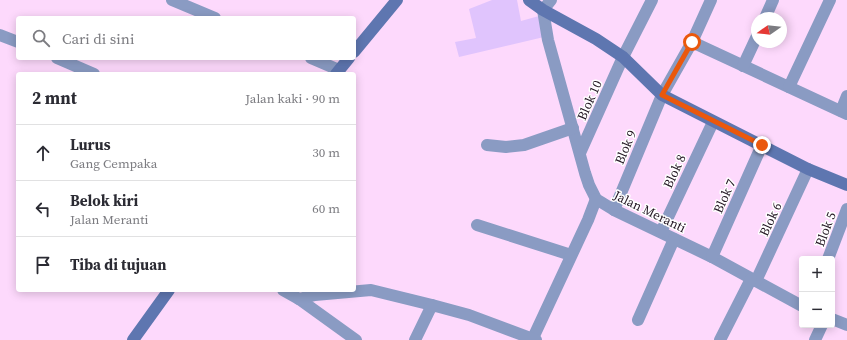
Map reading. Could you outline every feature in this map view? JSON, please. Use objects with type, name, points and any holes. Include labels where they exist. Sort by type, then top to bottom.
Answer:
[{"type":"street","points":[[172,0],[210,16]]},
{"type":"street","points":[[356,50],[397,0]]},
{"type":"street","points":[[529,0],[543,10],[596,39],[623,57],[662,95],[808,169],[847,185]]},
{"type":"street","points":[[543,10],[551,0]]},
{"type":"street","name":"Blok 10","points":[[580,153],[623,57],[652,0]]},
{"type":"street","name":"Blok 9","points":[[614,210],[662,95],[692,42],[711,0]]},
{"type":"street","points":[[768,12],[773,0]]},
{"type":"street","points":[[789,87],[830,0]]},
{"type":"street","name":"Jalan Meranti","points":[[543,10],[548,40],[588,185],[596,199],[614,210],[712,257],[799,304]]},
{"type":"street","points":[[0,35],[16,41]]},
{"type":"street","points":[[692,42],[844,113],[847,96]]},
{"type":"street","points":[[743,66],[751,48]]},
{"type":"street","points":[[62,60],[89,72]]},
{"type":"street","points":[[315,60],[338,72],[347,60]]},
{"type":"street","name":"Blok 8","points":[[661,232],[713,122]]},
{"type":"street","points":[[487,145],[506,147],[524,145],[573,128]]},
{"type":"street","name":"Blok 7","points":[[712,257],[762,145]]},
{"type":"street","name":"Blok 6","points":[[720,340],[754,280],[808,169]]},
{"type":"street","points":[[356,291],[371,290],[432,305],[468,315],[535,339],[596,199]]},
{"type":"street","name":"Blok 5","points":[[829,256],[847,209]]},
{"type":"street","points":[[477,226],[572,255]]},
{"type":"street","points":[[638,320],[674,239]]},
{"type":"street","points":[[133,340],[168,292]]},
{"type":"street","points":[[287,292],[299,299],[356,340]]},
{"type":"street","points":[[299,299],[315,295],[349,292]]},
{"type":"street","points":[[415,340],[432,305]]},
{"type":"street","points":[[835,320],[847,325]]},
{"type":"street","points":[[815,340],[821,328]]},
{"type":"building","points":[[492,0],[517,0],[521,21],[539,16],[544,37],[459,57],[455,42],[476,38],[469,9]]},
{"type":"route","points":[[692,42],[662,95],[713,122],[762,145]]}]
